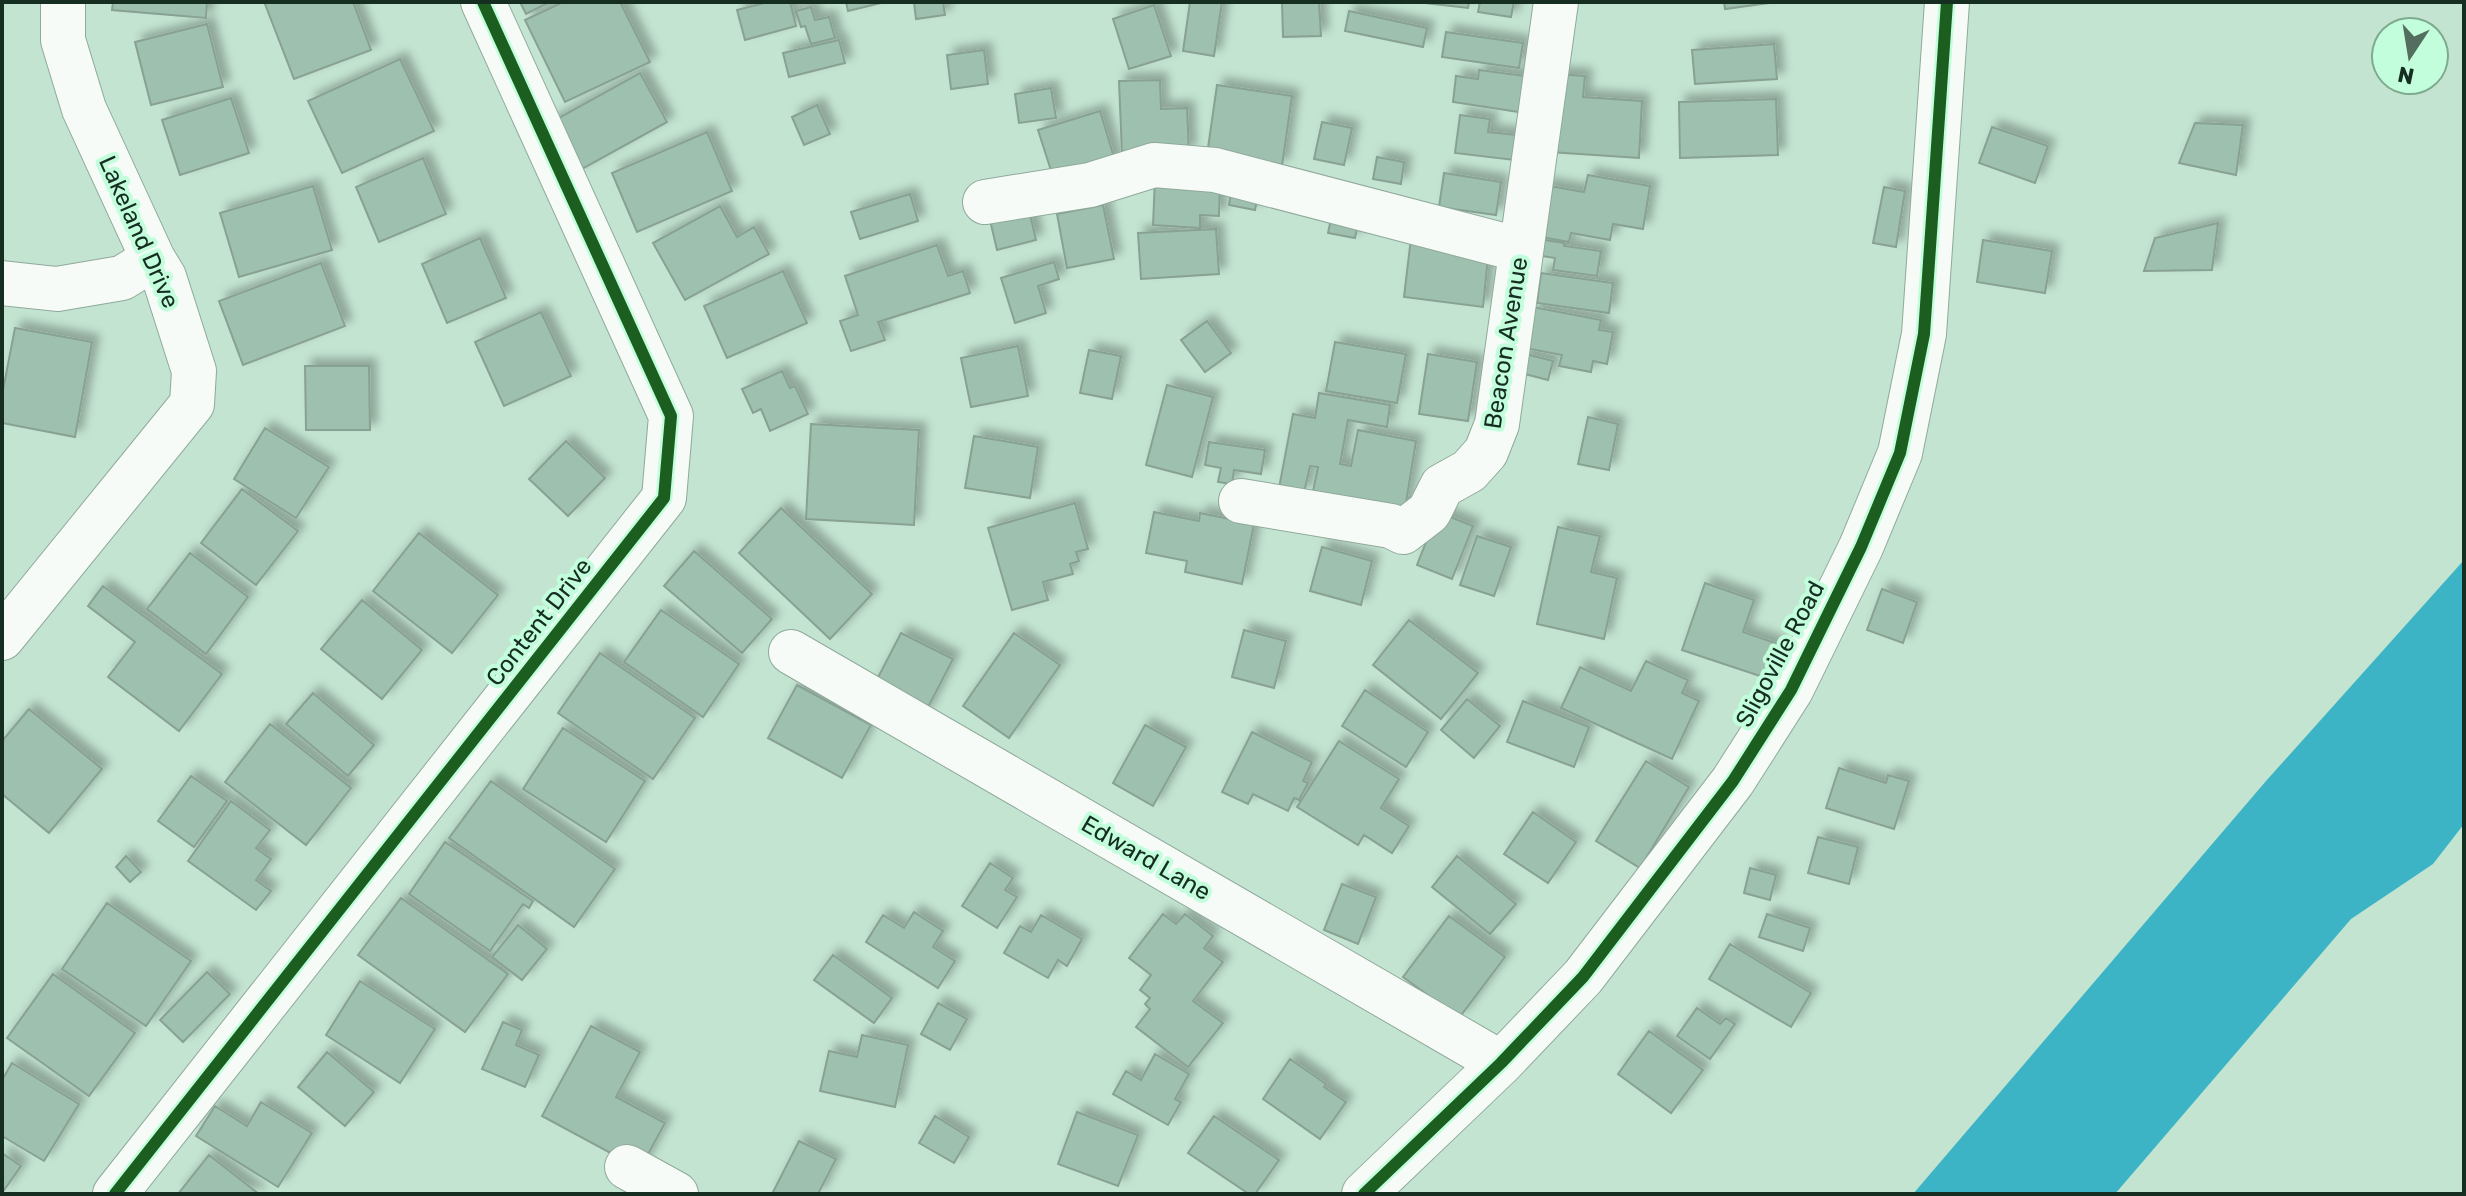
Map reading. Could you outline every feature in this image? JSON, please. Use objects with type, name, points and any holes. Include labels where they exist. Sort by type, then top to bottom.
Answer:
[{"type":"street","name":"Lakeland Drive","points":[[2,638],[192,404],[194,371],[164,277],[84,109],[63,40],[63,2]]},
{"type":"street","name":"Content Drive","points":[[115,1194],[664,498],[671,416],[483,2]]},
{"type":"street","name":"Beacon Avenue","points":[[1241,501],[1391,526],[1403,532],[1429,512],[1442,486],[1469,471],[1486,452],[1497,424],[1556,2]]},
{"type":"street","name":"Sligoville Road","points":[[1364,1194],[1501,1063],[1583,977],[1733,781],[1791,690],[1861,547],[1900,453],[1924,334],[1947,2]]},
{"type":"street","points":[[985,202],[1090,185],[1154,165],[1215,170],[1521,250]]},
{"type":"street","points":[[2,283],[57,289],[122,278],[153,259]]},
{"type":"street","name":"Edward Lane","points":[[791,652],[1501,1063]]},
{"type":"street","points":[[627,1167],[676,1194]]},
{"type":"water","points":[[2464,560],[2464,824],[2433,864],[2351,919],[2115,1194],[1913,1194],[2266,781]]},
{"type":"building","points":[[113,2],[207,2],[206,18],[112,10]]},
{"type":"building","points":[[353,2],[371,50],[294,79],[265,4]]},
{"type":"building","points":[[520,2],[550,2],[526,14]]},
{"type":"building","points":[[563,2],[620,2],[650,62],[565,102],[525,20]]},
{"type":"building","points":[[768,2],[790,2],[796,26],[745,40],[737,10]]},
{"type":"building","points":[[846,2],[885,2],[848,11]]},
{"type":"building","points":[[914,2],[943,2],[945,15],[916,19]]},
{"type":"building","points":[[1190,2],[1222,2],[1214,56],[1183,51]]},
{"type":"building","points":[[1282,2],[1319,2],[1321,36],[1283,37]]},
{"type":"building","points":[[1416,2],[1469,2],[1468,8]]},
{"type":"building","points":[[1480,2],[1514,2],[1511,17],[1478,12]]},
{"type":"building","points":[[1724,2],[1776,2],[1725,9]]},
{"type":"building","points":[[1154,5],[1171,56],[1129,69],[1113,19]]},
{"type":"building","points":[[811,7],[815,20],[829,17],[835,38],[811,44],[796,11]]},
{"type":"building","points":[[1349,11],[1427,28],[1423,47],[1345,31]]},
{"type":"building","points":[[207,24],[223,87],[151,105],[135,42]]},
{"type":"building","points":[[1446,32],[1523,43],[1519,68],[1442,57]]},
{"type":"building","points":[[839,40],[845,63],[789,77],[783,53]]},
{"type":"building","points":[[1774,44],[1777,79],[1695,84],[1692,50]]},
{"type":"building","points":[[984,50],[988,84],[951,89],[947,55]]},
{"type":"building","points":[[400,59],[434,131],[342,173],[308,101]]},
{"type":"building","points":[[1479,70],[1525,76],[1519,112],[1453,102],[1456,76],[1478,79]]},
{"type":"building","points":[[640,73],[667,122],[573,174],[546,125]]},
{"type":"building","points":[[1555,74],[1585,76],[1583,97],[1642,101],[1639,158],[1550,152]]},
{"type":"building","points":[[1160,80],[1161,109],[1187,108],[1189,152],[1122,155],[1119,81]]},
{"type":"building","points":[[1217,85],[1292,96],[1282,166],[1207,155]]},
{"type":"building","points":[[1051,88],[1056,118],[1019,123],[1015,94]]},
{"type":"building","points":[[231,98],[249,153],[180,175],[162,120]]},
{"type":"building","points":[[1776,99],[1778,155],[1680,158],[1679,102]]},
{"type":"building","points":[[817,105],[830,134],[804,145],[792,117]]},
{"type":"building","points":[[1100,111],[1116,164],[1055,183],[1038,130]]},
{"type":"building","points":[[1460,115],[1490,119],[1488,132],[1517,135],[1514,160],[1455,153]]},
{"type":"building","points":[[1322,122],[1352,128],[1344,165],[1314,159]]},
{"type":"building","points":[[2195,123],[2243,125],[2236,175],[2179,163]]},
{"type":"building","points":[[1992,127],[2048,146],[2035,183],[1979,163]]},
{"type":"building","points":[[707,132],[732,191],[637,232],[612,173]]},
{"type":"building","points":[[1377,157],[1404,162],[1401,184],[1373,179]]},
{"type":"building","points":[[423,158],[446,214],[379,242],[356,187]]},
{"type":"building","points":[[1444,173],[1501,182],[1496,215],[1439,207]]},
{"type":"building","points":[[1588,175],[1650,186],[1643,229],[1613,224],[1610,240],[1571,233],[1569,242],[1536,236],[1544,185],[1584,192]]},
{"type":"building","points":[[1155,179],[1220,182],[1219,216],[1200,215],[1200,228],[1153,225]]},
{"type":"building","points":[[313,186],[332,250],[239,277],[220,213]]},
{"type":"building","points":[[1232,186],[1259,190],[1255,210],[1229,205]]},
{"type":"building","points":[[1884,187],[1905,191],[1896,247],[1873,243]]},
{"type":"building","points":[[910,194],[918,221],[860,239],[851,212]]},
{"type":"building","points":[[1103,205],[1114,259],[1067,268],[1057,214]]},
{"type":"building","points":[[720,206],[737,237],[754,227],[769,254],[685,300],[653,243]]},
{"type":"building","points":[[1333,209],[1360,214],[1355,238],[1328,233]]},
{"type":"building","points":[[1029,210],[1036,240],[997,250],[990,220]]},
{"type":"building","points":[[2218,223],[2212,270],[2144,271],[2155,238]]},
{"type":"building","points":[[1216,229],[1219,274],[1141,279],[1138,233]]},
{"type":"building","points":[[480,238],[506,298],[447,323],[422,264]]},
{"type":"building","points":[[1411,238],[1489,247],[1483,307],[1404,297]]},
{"type":"building","points":[[1538,239],[1601,251],[1597,276],[1553,270],[1555,258],[1536,255]]},
{"type":"building","points":[[1983,240],[2052,251],[2045,293],[1977,282]]},
{"type":"building","points":[[937,245],[948,276],[963,271],[970,293],[878,322],[885,340],[851,351],[840,321],[858,315],[845,276]]},
{"type":"building","points":[[1054,262],[1059,279],[1038,286],[1046,313],[1015,323],[1001,278]]},
{"type":"building","points":[[321,263],[345,326],[243,365],[219,301]]},
{"type":"building","points":[[783,271],[807,323],[727,358],[704,306]]},
{"type":"building","points":[[1541,273],[1613,283],[1609,313],[1537,303]]},
{"type":"building","points":[[1533,307],[1601,320],[1599,330],[1613,332],[1607,364],[1593,361],[1591,372],[1559,366],[1562,355],[1525,348]]},
{"type":"building","points":[[541,312],[571,376],[504,406],[475,342]]},
{"type":"building","points":[[1207,321],[1231,353],[1205,372],[1181,340]]},
{"type":"building","points":[[15,328],[92,342],[75,437],[2,423],[2,395]]},
{"type":"building","points":[[1335,342],[1406,354],[1397,403],[1326,391]]},
{"type":"building","points":[[1018,346],[1028,396],[971,407],[961,358]]},
{"type":"building","points":[[1089,350],[1121,356],[1112,399],[1080,393]]},
{"type":"building","points":[[1522,353],[1553,361],[1548,380],[1517,372]]},
{"type":"building","points":[[1428,354],[1477,362],[1468,421],[1419,414]]},
{"type":"building","points":[[305,366],[369,366],[370,430],[306,430]]},
{"type":"building","points":[[782,371],[790,388],[795,386],[808,414],[770,431],[761,409],[753,413],[742,389]]},
{"type":"building","points":[[1167,385],[1213,397],[1192,477],[1146,465]]},
{"type":"building","points":[[1319,393],[1390,405],[1387,427],[1348,420],[1340,464],[1351,466],[1358,430],[1416,441],[1404,515],[1312,496],[1318,467],[1310,466],[1304,493],[1279,488],[1293,414],[1315,418]]},
{"type":"building","points":[[1588,417],[1618,424],[1609,470],[1578,464]]},
{"type":"building","points":[[811,424],[919,430],[914,525],[806,519]]},
{"type":"building","points":[[265,428],[329,467],[296,518],[234,479]]},
{"type":"building","points":[[974,436],[1038,447],[1030,498],[965,488]]},
{"type":"building","points":[[566,441],[605,478],[568,516],[529,479]]},
{"type":"building","points":[[1209,442],[1265,450],[1261,474],[1234,470],[1232,484],[1218,482],[1221,468],[1205,465]]},
{"type":"building","points":[[242,489],[298,531],[256,585],[201,543]]},
{"type":"building","points":[[1075,503],[1088,549],[1076,552],[1079,561],[1070,564],[1073,574],[1043,582],[1048,600],[1012,610],[988,528]]},
{"type":"building","points":[[781,508],[872,594],[830,639],[739,553]]},
{"type":"building","points":[[1154,512],[1199,521],[1200,513],[1254,524],[1242,584],[1185,572],[1187,561],[1146,553]]},
{"type":"building","points":[[1438,512],[1473,526],[1452,579],[1417,565]]},
{"type":"building","points":[[1558,527],[1600,536],[1591,572],[1617,578],[1604,639],[1537,624]]},
{"type":"building","points":[[419,533],[498,595],[452,653],[373,591]]},
{"type":"building","points":[[1477,536],[1511,547],[1494,596],[1460,585]]},
{"type":"building","points":[[1322,547],[1372,561],[1361,605],[1310,591]]},
{"type":"building","points":[[694,551],[772,619],[742,653],[664,586]]},
{"type":"building","points":[[190,553],[248,597],[206,654],[147,609]]},
{"type":"building","points":[[1705,583],[1754,600],[1743,632],[1778,644],[1766,678],[1682,650]]},
{"type":"building","points":[[103,586],[222,674],[179,731],[108,677],[135,642],[88,606]]},
{"type":"building","points":[[1882,589],[1917,602],[1903,643],[1867,630]]},
{"type":"building","points":[[362,600],[422,650],[382,699],[321,649]]},
{"type":"building","points":[[661,610],[739,664],[703,717],[624,662]]},
{"type":"building","points":[[1409,620],[1478,673],[1441,719],[1373,665]]},
{"type":"building","points":[[1244,630],[1286,641],[1274,688],[1232,677]]},
{"type":"building","points":[[901,633],[953,659],[924,715],[872,689]]},
{"type":"building","points":[[1014,633],[1060,665],[1009,738],[963,706]]},
{"type":"building","points":[[600,653],[695,718],[653,779],[558,713]]},
{"type":"building","points":[[1646,661],[1688,680],[1682,693],[1699,701],[1672,759],[1561,708],[1580,667],[1631,691]]},
{"type":"building","points":[[797,685],[871,725],[842,778],[768,738]]},
{"type":"building","points":[[1365,690],[1428,732],[1406,767],[1342,726]]},
{"type":"building","points":[[313,693],[374,745],[348,776],[286,724]]},
{"type":"building","points":[[1467,699],[1500,726],[1474,758],[1441,730]]},
{"type":"building","points":[[1523,701],[1589,727],[1574,767],[1507,742]]},
{"type":"building","points":[[29,709],[102,769],[49,833],[2,794],[2,741]]},
{"type":"building","points":[[270,724],[351,788],[306,845],[225,782]]},
{"type":"building","points":[[1145,725],[1186,747],[1153,806],[1113,783]]},
{"type":"building","points":[[563,728],[645,781],[606,842],[523,789]]},
{"type":"building","points":[[1252,732],[1312,762],[1303,781],[1308,783],[1299,800],[1294,798],[1288,811],[1253,794],[1248,804],[1222,792]]},
{"type":"building","points":[[1339,741],[1399,779],[1381,808],[1409,826],[1392,853],[1364,835],[1358,845],[1297,807]]},
{"type":"building","points":[[1646,761],[1689,787],[1640,868],[1596,841]]},
{"type":"building","points":[[1839,768],[1886,783],[1888,775],[1909,781],[1894,829],[1826,808]]},
{"type":"building","points":[[191,776],[227,801],[194,847],[158,821]]},
{"type":"building","points":[[491,781],[615,869],[574,927],[449,838]]},
{"type":"building","points":[[231,801],[270,830],[256,848],[271,859],[256,880],[271,891],[256,910],[188,861]]},
{"type":"building","points":[[1533,812],[1576,842],[1548,883],[1504,854]]},
{"type":"building","points":[[1818,837],[1858,847],[1849,884],[1808,873]]},
{"type":"building","points":[[445,842],[533,901],[529,908],[523,904],[490,951],[409,894]]},
{"type":"building","points":[[126,856],[141,872],[130,882],[116,867]]},
{"type":"building","points":[[1457,856],[1516,904],[1490,934],[1432,887]]},
{"type":"building","points":[[990,863],[1013,878],[1005,890],[1017,897],[997,928],[962,906]]},
{"type":"building","points":[[1750,868],[1776,875],[1770,900],[1744,893]]},
{"type":"building","points":[[1342,884],[1376,897],[1358,944],[1324,930]]},
{"type":"building","points":[[401,898],[508,974],[465,1032],[358,955]]},
{"type":"building","points":[[107,903],[191,961],[146,1026],[62,969]]},
{"type":"building","points":[[914,912],[943,931],[933,947],[955,961],[938,988],[866,942],[883,915],[904,928]]},
{"type":"building","points":[[1163,914],[1176,924],[1185,914],[1213,936],[1204,948],[1223,962],[1193,1001],[1223,1023],[1188,1067],[1136,1027],[1150,1009],[1145,1004],[1150,998],[1140,990],[1151,975],[1129,958]]},
{"type":"building","points":[[1767,914],[1810,928],[1803,951],[1759,937]]},
{"type":"building","points":[[1041,915],[1082,939],[1067,966],[1058,960],[1048,978],[1004,953],[1020,926],[1031,932]]},
{"type":"building","points":[[1449,916],[1505,957],[1459,1018],[1403,977]]},
{"type":"building","points":[[518,925],[547,949],[522,980],[492,957]]},
{"type":"building","points":[[1730,944],[1811,993],[1791,1027],[1709,979]]},
{"type":"building","points":[[833,955],[892,998],[874,1023],[814,980]]},
{"type":"building","points":[[207,972],[230,994],[183,1042],[160,1020]]},
{"type":"building","points":[[53,974],[135,1033],[89,1096],[7,1038]]},
{"type":"building","points":[[360,981],[435,1029],[400,1083],[326,1035]]},
{"type":"building","points":[[938,1003],[967,1019],[950,1050],[921,1034]]},
{"type":"building","points":[[1697,1008],[1720,1024],[1726,1018],[1735,1024],[1710,1059],[1677,1036]]},
{"type":"building","points":[[503,1022],[522,1030],[516,1045],[539,1055],[525,1087],[482,1069]]},
{"type":"building","points":[[591,1026],[640,1052],[616,1097],[665,1123],[640,1169],[542,1116]]},
{"type":"building","points":[[1649,1031],[1703,1070],[1671,1113],[1618,1074]]},
{"type":"building","points":[[862,1035],[908,1045],[895,1107],[820,1091],[829,1051],[857,1057]]},
{"type":"building","points":[[327,1052],[374,1092],[345,1126],[298,1087]]},
{"type":"building","points":[[1155,1054],[1189,1074],[1175,1099],[1181,1102],[1168,1125],[1113,1094],[1126,1071],[1141,1080]]},
{"type":"building","points":[[1290,1059],[1346,1102],[1320,1139],[1263,1099]]},
{"type":"building","points":[[12,1063],[79,1104],[44,1161],[2,1136],[2,1080]]},
{"type":"building","points":[[261,1102],[312,1133],[278,1187],[196,1136],[215,1106],[247,1126]]},
{"type":"building","points":[[1077,1112],[1138,1135],[1118,1186],[1058,1164]]},
{"type":"building","points":[[935,1116],[969,1137],[954,1163],[919,1143]]},
{"type":"building","points":[[1214,1116],[1279,1160],[1255,1194],[1249,1194],[1188,1153]]},
{"type":"building","points":[[799,1141],[836,1159],[818,1194],[772,1194]]},
{"type":"building","points":[[2,1153],[21,1166],[2,1193]]},
{"type":"building","points":[[209,1155],[259,1194],[178,1194]]},
{"type":"cycle path","points":[[115,1194],[664,498],[671,416],[483,2]]},
{"type":"cycle path","points":[[1364,1194],[1501,1063],[1583,977],[1733,781],[1791,690],[1861,547],[1900,453],[1924,334],[1947,2]]}]
